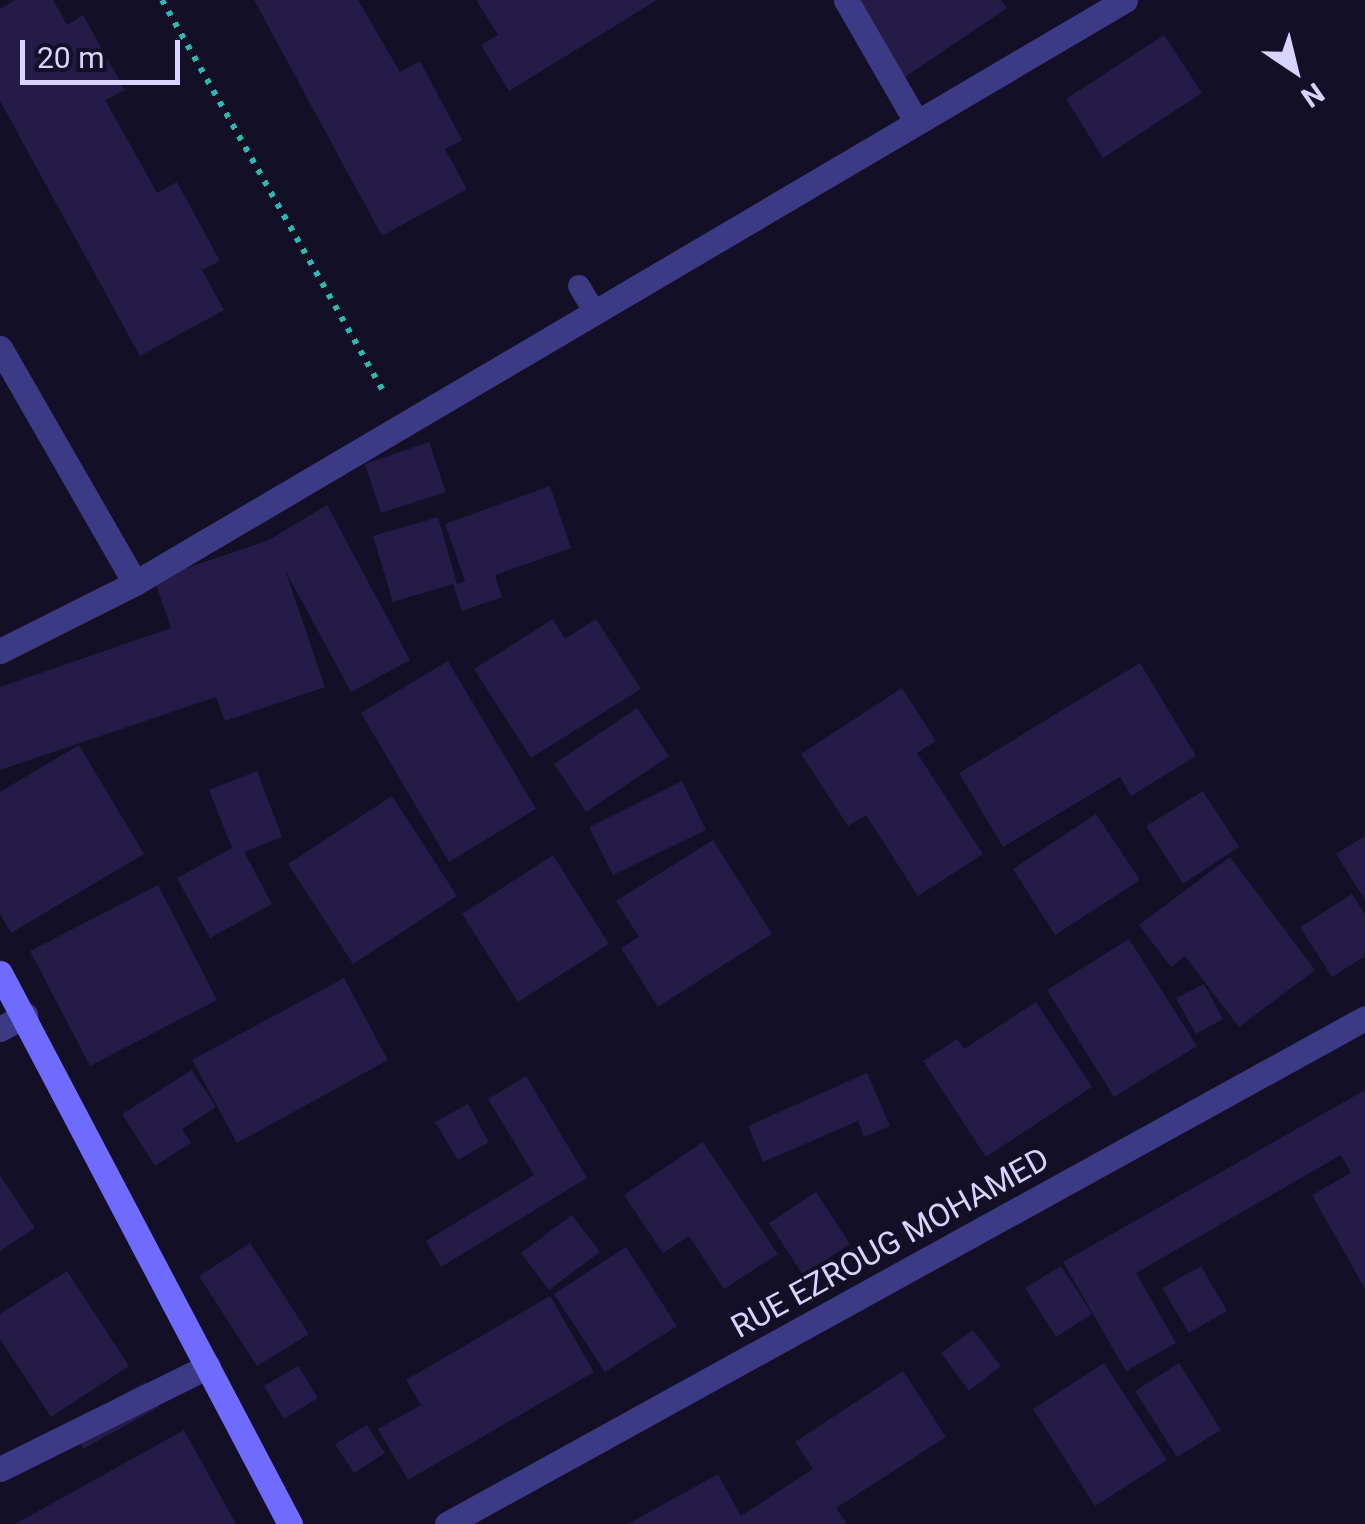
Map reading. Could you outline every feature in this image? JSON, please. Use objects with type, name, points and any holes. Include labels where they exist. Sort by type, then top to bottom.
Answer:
[{"type":"main road","points":[[0,973],[290,1524]]},
{"type":"street","points":[[846,0],[916,121]]},
{"type":"street","points":[[0,651],[135,583],[1125,0]]},
{"type":"street","points":[[0,348],[135,583]]},
{"type":"street","points":[[0,1029],[25,1015]]},
{"type":"street","name":"RUE EZROUG MOHAMED","points":[[447,1524],[1365,1018]]},
{"type":"street","points":[[0,1469],[208,1366]]},
{"type":"lane","points":[[579,286],[595,313]]},
{"type":"path","points":[[162,0],[403,426]]},
{"type":"building","points":[[15,0],[53,0],[67,25],[83,15],[125,90],[105,100],[157,193],[177,182],[220,261],[202,270],[224,310],[140,356],[0,101],[0,9]]},
{"type":"building","points":[[254,0],[358,0],[400,72],[420,61],[462,140],[445,149],[467,189],[382,236]]},
{"type":"building","points":[[476,0],[657,0],[509,91],[481,45],[498,35]]},
{"type":"building","points":[[840,0],[1001,0],[1007,8],[896,83]]},
{"type":"building","points":[[1164,35],[1202,93],[1103,158],[1066,99]]},
{"type":"building","points":[[429,442],[446,492],[381,513],[365,464]]},
{"type":"building","points":[[550,486],[571,548],[495,575],[502,597],[462,611],[453,584],[393,602],[373,536],[438,517],[457,584],[465,581],[445,524]]},
{"type":"building","points":[[327,505],[410,660],[351,692],[285,570],[325,687],[225,721],[216,697],[0,770],[0,687],[171,628],[154,579],[269,540]]},
{"type":"building","points":[[553,619],[565,639],[596,619],[641,689],[531,758],[474,669]]},
{"type":"building","points":[[448,661],[536,809],[449,862],[361,713]]},
{"type":"building","points":[[1140,663],[1196,756],[1131,796],[1120,777],[1003,847],[959,773]]},
{"type":"building","points":[[902,688],[936,741],[917,753],[983,854],[918,896],[866,815],[848,826],[801,754]]},
{"type":"building","points":[[637,708],[669,756],[586,812],[554,764]]},
{"type":"building","points":[[79,745],[144,854],[11,933],[0,914],[0,792]]},
{"type":"building","points":[[257,771],[282,837],[244,852],[272,904],[210,938],[177,878],[232,848],[209,790]]},
{"type":"building","points":[[682,781],[706,830],[613,875],[589,827]]},
{"type":"building","points":[[1203,791],[1239,847],[1183,884],[1146,826]]},
{"type":"building","points":[[392,796],[457,896],[353,964],[288,864]]},
{"type":"building","points":[[1096,814],[1140,880],[1055,935],[1013,869]]},
{"type":"building","points":[[1365,836],[1365,900],[1336,854]]},
{"type":"building","points":[[713,840],[772,934],[658,1007],[621,948],[639,937],[616,901]]},
{"type":"building","points":[[553,855],[609,944],[518,1002],[462,914]]},
{"type":"building","points":[[1230,857],[1315,970],[1239,1027],[1185,956],[1171,967],[1139,925]]},
{"type":"building","points":[[158,885],[217,1000],[90,1066],[30,951]]},
{"type":"building","points":[[1352,894],[1365,914],[1365,956],[1332,977],[1300,927]]},
{"type":"building","points":[[1129,939],[1197,1046],[1114,1097],[1047,990]]},
{"type":"building","points":[[344,978],[388,1060],[237,1143],[192,1060]]},
{"type":"building","points":[[1204,984],[1223,1019],[1196,1034],[1176,998]]},
{"type":"building","points":[[1036,1002],[1092,1087],[986,1157],[923,1061],[957,1039],[964,1049]]},
{"type":"building","points":[[192,1070],[216,1107],[182,1129],[191,1143],[155,1166],[122,1114]]},
{"type":"building","points":[[867,1073],[890,1126],[864,1137],[858,1121],[763,1162],[748,1126]]},
{"type":"building","points":[[526,1076],[587,1178],[441,1267],[426,1241],[534,1175],[488,1099]]},
{"type":"building","points":[[1365,1090],[1365,1289],[1312,1195],[1351,1173],[1341,1155],[1136,1273],[1176,1343],[1126,1371],[1063,1262]]},
{"type":"building","points":[[468,1104],[489,1142],[458,1160],[435,1122]]},
{"type":"building","points":[[703,1142],[778,1254],[724,1289],[689,1236],[663,1253],[624,1195]]},
{"type":"building","points":[[0,1175],[35,1228],[0,1251]]},
{"type":"building","points":[[816,1192],[850,1244],[803,1275],[769,1223]]},
{"type":"building","points":[[572,1215],[600,1252],[549,1290],[521,1253]]},
{"type":"building","points":[[250,1243],[309,1334],[257,1366],[199,1276]]},
{"type":"building","points":[[626,1247],[677,1326],[605,1372],[554,1294]]},
{"type":"building","points":[[1061,1266],[1092,1314],[1056,1337],[1025,1288]]},
{"type":"building","points":[[1201,1266],[1227,1311],[1189,1333],[1162,1288]]},
{"type":"building","points":[[67,1271],[129,1366],[51,1417],[0,1339],[0,1314]]},
{"type":"building","points":[[550,1296],[594,1372],[408,1480],[378,1429],[421,1405],[406,1380]]},
{"type":"building","points":[[973,1330],[1001,1366],[969,1391],[941,1353]]},
{"type":"building","points":[[1104,1363],[1167,1460],[1095,1506],[1033,1409]]},
{"type":"building","points":[[1179,1363],[1221,1430],[1177,1457],[1135,1391]]},
{"type":"building","points":[[298,1366],[318,1398],[284,1419],[264,1386]]},
{"type":"building","points":[[903,1371],[946,1437],[836,1508],[847,1524],[628,1524],[718,1474],[741,1516],[813,1469],[795,1442]]},
{"type":"building","points":[[145,1382],[159,1407],[83,1449],[70,1424]]},
{"type":"building","points":[[367,1425],[385,1453],[354,1473],[335,1444]]},
{"type":"building","points":[[184,1430],[236,1524],[15,1524]]}]
